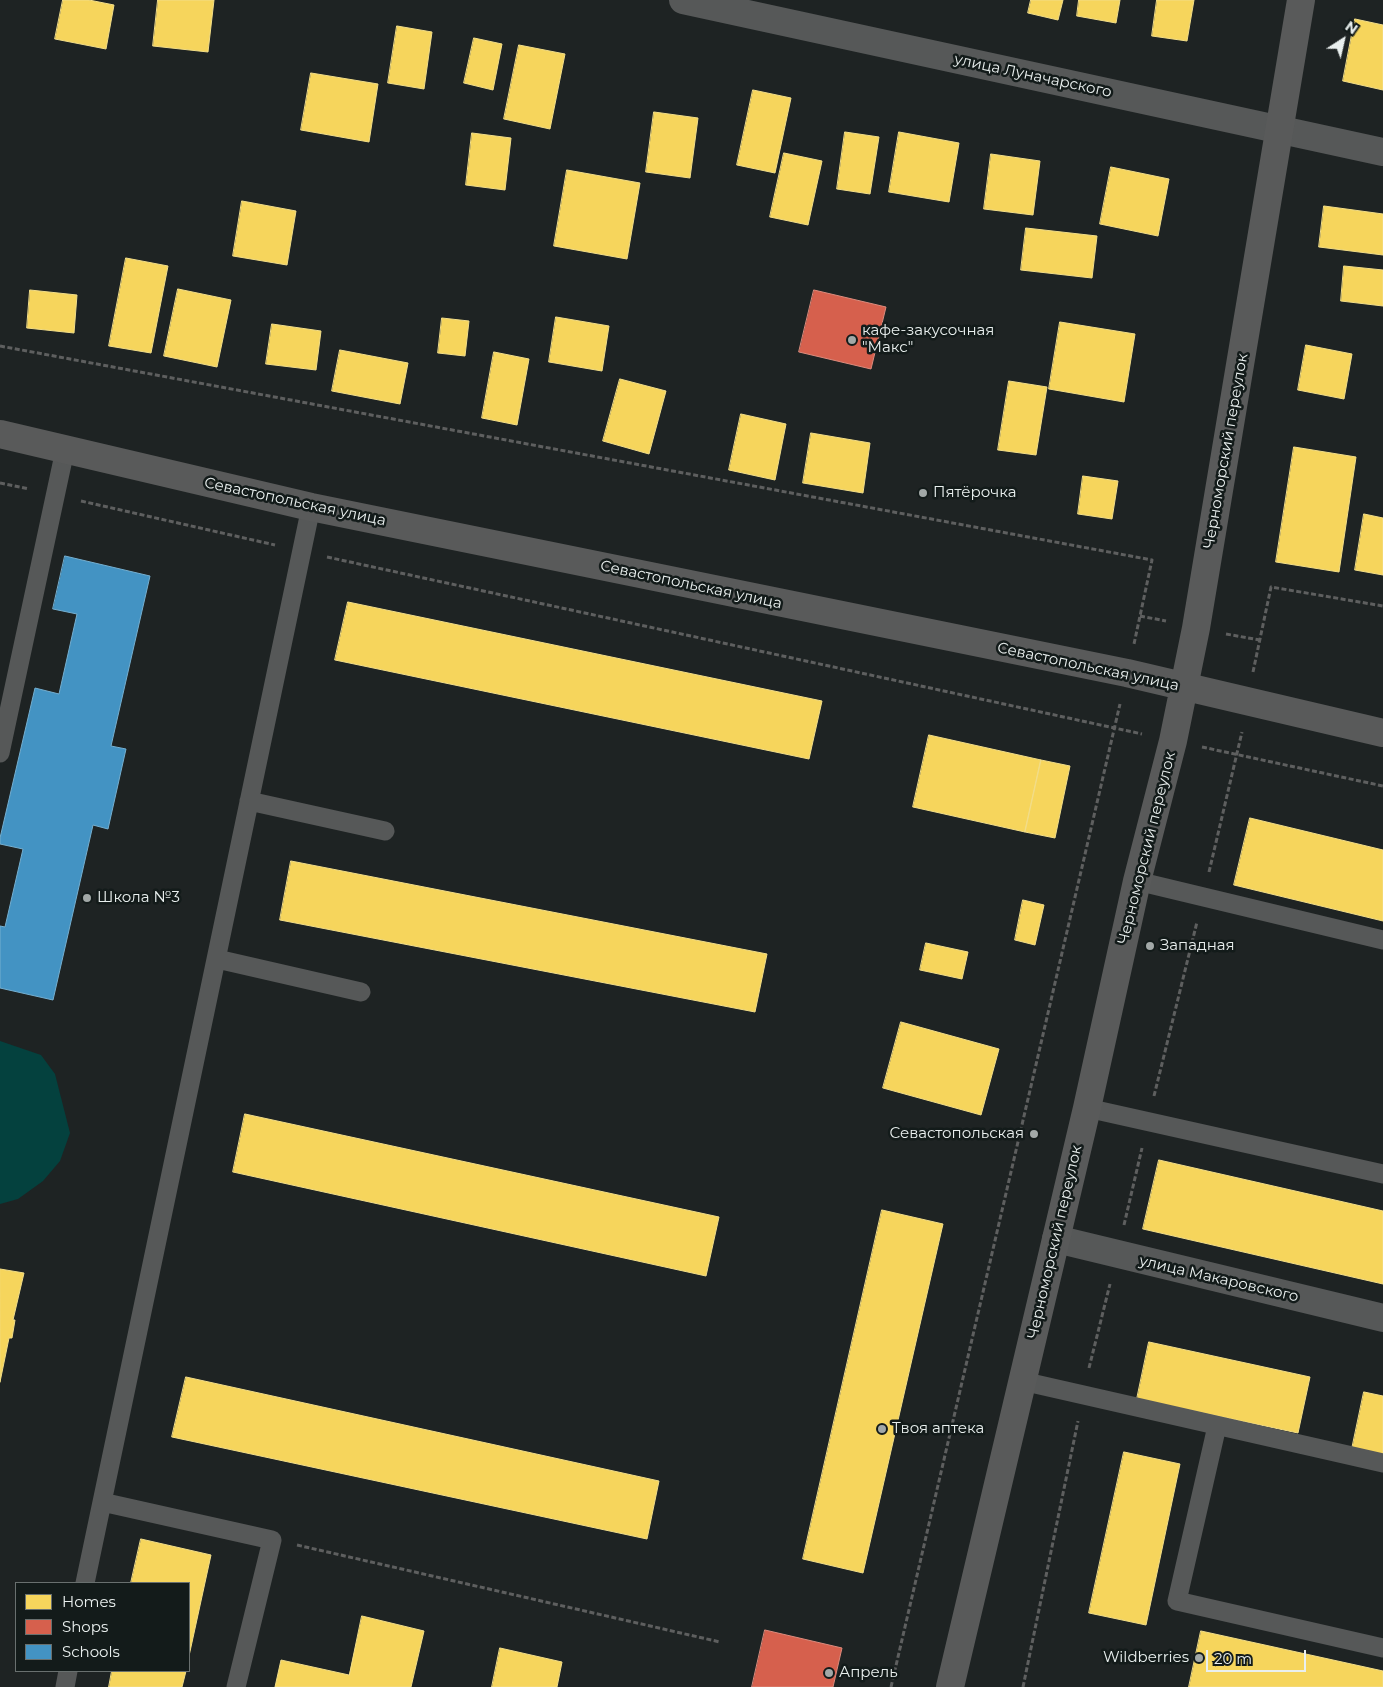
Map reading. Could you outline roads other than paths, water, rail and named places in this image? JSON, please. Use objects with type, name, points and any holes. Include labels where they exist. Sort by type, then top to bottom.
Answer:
[{"type":"street","name":"улица Луначарского","points":[[683,0],[1383,152]]},
{"type":"street","name":"Черноморский переулок","points":[[950,1687],[1087,1108],[1137,881],[1173,741],[1196,628],[1281,130],[1301,0]]},
{"type":"street","name":"Севастопольская улица","points":[[0,434],[311,507],[1127,674],[1383,733]]},
{"type":"street","name":"улица Макаровского","points":[[1056,1240],[1383,1318]]},
{"type":"lane","points":[[0,753],[66,450]]},
{"type":"lane","points":[[86,1582],[311,507]]},
{"type":"lane","points":[[249,801],[385,831]]},
{"type":"lane","points":[[1137,881],[1383,940]]},
{"type":"lane","points":[[217,959],[361,992]]},
{"type":"lane","points":[[1087,1108],[1383,1174]]},
{"type":"lane","points":[[1022,1381],[1383,1463]]},
{"type":"lane","points":[[1216,1426],[1177,1601],[1383,1648]]},
{"type":"lane","points":[[102,1502],[272,1540],[236,1687]]},
{"type":"lane","points":[[65,1687],[68,1672]]},
{"type":"place","name":"кафе-закусочная \"Макс\"","points":[[852,340]]},
{"type":"place","name":"Пятёрочка","points":[[923,493]]},
{"type":"place","name":"Школа №3","points":[[87,898]]},
{"type":"place","name":"Западная","points":[[1150,946]]},
{"type":"place","name":"Севастопольская","points":[[1034,1134]]},
{"type":"place","name":"Твоя аптека","points":[[882,1429]]},
{"type":"place","name":"Wildberries","points":[[1199,1658]]},
{"type":"place","name":"Апрель","points":[[829,1673]]}]
